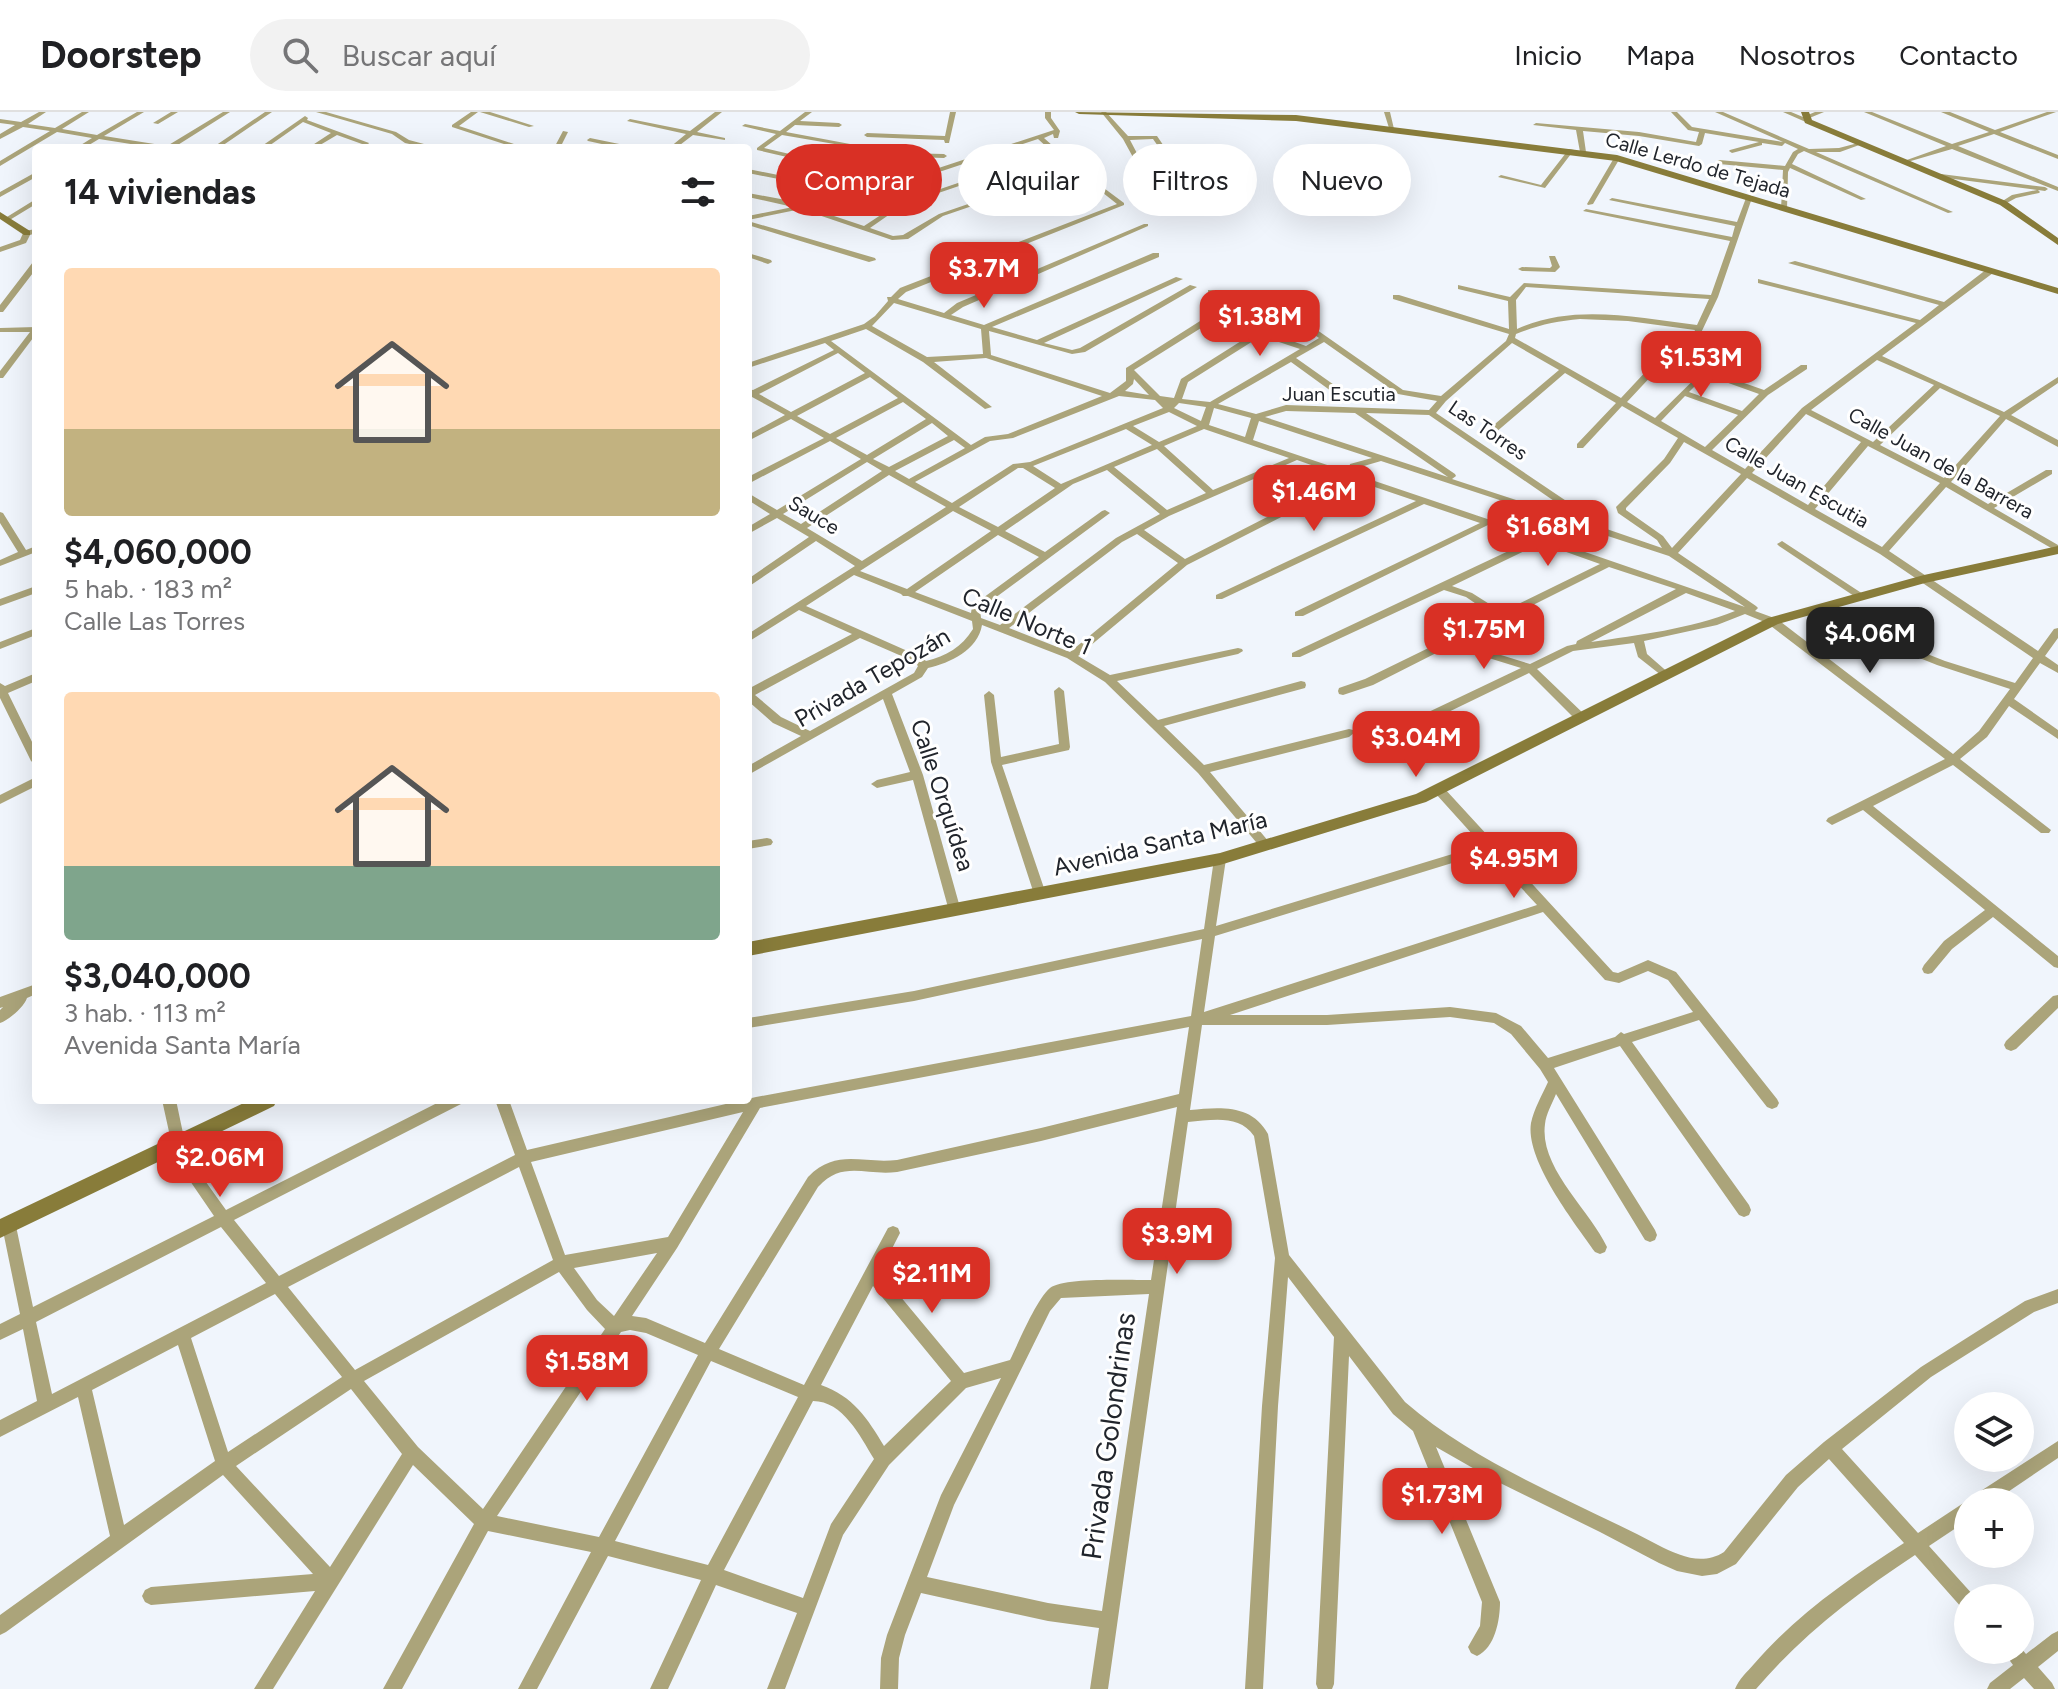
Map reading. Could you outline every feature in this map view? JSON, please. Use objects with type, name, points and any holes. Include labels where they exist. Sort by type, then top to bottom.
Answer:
[{"type":"main road","name":"Calle Lerdo de Tejada","points":[[1079,112],[1296,118],[1617,158],[2058,291]]},
{"type":"main road","points":[[1806,117],[2003,203],[2052,234],[2058,242]]},
{"type":"main road","points":[[3,217],[32,232]]},
{"type":"main road","name":"Avenida Santa María","points":[[752,948],[1220,859],[1440,791],[1773,621],[1924,579],[2058,550]]},
{"type":"main road","points":[[4,1228],[260,1104]]},
{"type":"street","points":[[0,137],[43,112]]},
{"type":"street","points":[[35,144],[86,112]]},
{"type":"street","points":[[86,144],[141,112]]},
{"type":"street","points":[[156,123],[175,112]]},
{"type":"street","points":[[175,144],[227,112]]},
{"type":"street","points":[[221,144],[269,112]]},
{"type":"street","points":[[268,144],[316,112],[394,133],[407,142],[417,144]]},
{"type":"street","points":[[475,112],[454,126],[510,144]]},
{"type":"street","points":[[483,112],[531,126]]},
{"type":"street","points":[[677,144],[719,112]]},
{"type":"street","points":[[776,155],[760,152],[759,149],[809,112]]},
{"type":"street","points":[[942,165],[953,112]]},
{"type":"street","points":[[1048,112],[1048,118],[1057,131],[1055,142],[1051,144]]},
{"type":"street","points":[[1106,112],[1129,144]]},
{"type":"street","points":[[1387,112],[1392,128]]},
{"type":"street","points":[[1666,112],[1674,112],[1690,129],[1804,149],[1840,150],[1860,143]]},
{"type":"street","points":[[1718,112],[1950,212]]},
{"type":"street","points":[[1786,112],[1806,117],[1821,112]]},
{"type":"street","points":[[1867,112],[2058,190]]},
{"type":"street","points":[[1944,112],[2058,154]]},
{"type":"street","points":[[1959,112],[2058,154]]},
{"type":"street","points":[[1906,162],[2053,112]]},
{"type":"street","points":[[2040,114],[2058,120]]},
{"type":"street","points":[[302,120],[365,144]]},
{"type":"street","points":[[0,121],[143,144]]},
{"type":"street","points":[[630,121],[723,139]]},
{"type":"street","points":[[793,123],[839,125]]},
{"type":"street","points":[[1536,125],[1639,134],[1699,144],[1702,132]]},
{"type":"street","points":[[745,126],[838,144]]},
{"type":"street","points":[[1579,129],[1583,152]]},
{"type":"street","points":[[1016,144],[1057,131]]},
{"type":"street","points":[[559,144],[565,132]]},
{"type":"street","points":[[317,144],[335,133]]},
{"type":"street","points":[[867,135],[948,138]]},
{"type":"street","points":[[1039,137],[1048,144]]},
{"type":"street","points":[[1126,138],[1155,137],[1160,144]]},
{"type":"street","points":[[590,140],[610,144]]},
{"type":"street","points":[[1732,151],[1767,142]]},
{"type":"street","points":[[0,164],[32,145]]},
{"type":"street","points":[[1784,209],[1788,167],[1795,153],[1804,149]]},
{"type":"street","points":[[1501,177],[1543,187],[1571,150]]},
{"type":"street","points":[[1617,158],[1588,208],[1734,240]]},
{"type":"street","points":[[1719,162],[1788,167],[1863,199]]},
{"type":"street","points":[[752,172],[776,177]]},
{"type":"street","points":[[0,195],[32,176]]},
{"type":"street","points":[[1941,176],[2058,190]]},
{"type":"street","points":[[864,229],[901,204],[958,185]]},
{"type":"street","points":[[2003,203],[2014,196],[2058,190]]},
{"type":"street","points":[[1107,192],[1122,204],[1107,210]]},
{"type":"street","points":[[752,196],[776,200]]},
{"type":"street","points":[[1580,446],[1667,354],[1696,335],[1714,297],[1749,198]]},
{"type":"street","points":[[1612,200],[1740,225]]},
{"type":"street","points":[[3,217],[32,203]]},
{"type":"street","points":[[823,216],[892,238],[905,237],[941,215],[958,209]]},
{"type":"street","points":[[752,219],[776,213]]},
{"type":"street","points":[[752,365],[867,326],[879,318],[890,299],[903,290],[1091,216]]},
{"type":"street","points":[[752,221],[872,260]]},
{"type":"street","points":[[947,314],[960,305],[1146,225]]},
{"type":"street","points":[[0,250],[23,241],[32,232]]},
{"type":"street","points":[[985,327],[1156,255]]},
{"type":"street","points":[[752,256],[768,262]]},
{"type":"street","points":[[1512,336],[1512,300],[1524,285],[1521,267],[1552,270],[1556,267],[1552,258]]},
{"type":"street","points":[[1792,263],[1943,304]]},
{"type":"street","points":[[0,310],[32,269]]},
{"type":"street","points":[[1672,554],[1805,410],[1990,271]]},
{"type":"street","points":[[1037,343],[1179,279]]},
{"type":"street","points":[[1761,281],[1920,322]]},
{"type":"street","points":[[1524,285],[1714,297]]},
{"type":"street","points":[[890,299],[1066,351],[1082,350],[1193,287]]},
{"type":"street","points":[[1461,287],[1512,300]]},
{"type":"street","name":"Las Torres","points":[[1211,292],[1274,304],[1401,392],[1443,399]]},
{"type":"street","points":[[1396,297],[1512,336]]},
{"type":"street","points":[[1129,370],[1222,311],[1252,299]]},
{"type":"street","points":[[752,637],[1023,464],[1032,464],[1169,409],[1177,400],[1184,381],[1290,314]]},
{"type":"street","points":[[1443,399],[1512,336],[1543,319],[1575,315],[1699,328]]},
{"type":"street","points":[[867,326],[926,360],[988,407]]},
{"type":"street","points":[[985,327],[987,356]]},
{"type":"street","points":[[0,330],[32,329]]},
{"type":"street","points":[[0,376],[32,334]]},
{"type":"street","points":[[1256,334],[1275,346],[1306,349]]},
{"type":"street","name":"Calle Juan Escutia","points":[[1512,336],[1883,552],[2058,670]]},
{"type":"street","points":[[906,594],[1061,488],[1204,426],[1211,405],[1325,338]]},
{"type":"street","points":[[827,341],[970,448]]},
{"type":"street","points":[[752,392],[839,350]]},
{"type":"street","points":[[1656,421],[1722,354]]},
{"type":"street","points":[[926,360],[987,356],[1114,394],[1155,396],[1211,405],[1256,417],[1672,554],[1773,621],[1951,761],[2045,830]]},
{"type":"street","points":[[1876,356],[2005,415],[2058,444]]},
{"type":"street","points":[[1291,358],[1334,389]]},
{"type":"street","points":[[1706,451],[1765,393],[1804,367]]},
{"type":"street","points":[[1492,431],[1565,369]]},
{"type":"street","points":[[909,482],[988,439],[1010,436],[1114,394],[1130,382],[1129,370]]},
{"type":"street","points":[[1129,370],[1169,409],[1204,426],[1773,621]]},
{"type":"street","points":[[1705,372],[1765,393]]},
{"type":"street","points":[[752,436],[870,374]]},
{"type":"street","points":[[1883,552],[1943,481],[2005,415],[2058,379]]},
{"type":"street","points":[[1809,510],[1871,443],[1940,384]]},
{"type":"street","points":[[1684,393],[1744,414]]},
{"type":"street","points":[[752,394],[1045,556]]},
{"type":"street","points":[[752,479],[903,399]]},
{"type":"street","name":"Juan Escutia","points":[[1248,442],[1256,417],[1286,408],[1431,413],[1443,399]]},
{"type":"street","points":[[1356,410],[1465,485]]},
{"type":"street","name":"Calle Juan de la Barrera","points":[[1805,410],[1943,481],[2058,550]]},
{"type":"street","name":"Las Torres","points":[[1431,413],[1605,531]]},
{"type":"street","points":[[752,529],[931,420]]},
{"type":"street","points":[[1128,427],[1158,445],[1212,494]]},
{"type":"street","points":[[801,528],[890,470],[953,437]]},
{"type":"street","points":[[1672,554],[1660,538],[1621,511],[1621,507],[1667,461],[1683,437]]},
{"type":"street","points":[[1001,629],[1119,540],[1166,514],[1295,458]]},
{"type":"street","points":[[1352,477],[1353,466],[1363,461],[1385,459]]},
{"type":"street","points":[[1023,464],[1061,488]]},
{"type":"street","points":[[1108,466],[1166,514]]},
{"type":"street","points":[[1987,508],[2049,472]]},
{"type":"street","points":[[1071,656],[1184,563],[1352,477]]},
{"type":"street","name":"Sauce","points":[[752,498],[816,537],[856,568]]},
{"type":"street","points":[[1219,597],[1423,501]]},
{"type":"street","name":"Privada Tepozán","points":[[752,769],[923,671],[924,665],[941,662],[964,647],[978,629],[975,608],[1105,513]]},
{"type":"street","points":[[0,515],[24,554]]},
{"type":"street","points":[[1513,531],[1569,519]]},
{"type":"street","points":[[1299,614],[1488,522]]},
{"type":"street","points":[[1137,530],[1184,563]]},
{"type":"street","points":[[752,581],[816,537]]},
{"type":"street","points":[[1296,655],[1541,540]]},
{"type":"street","points":[[1782,544],[1860,596]]},
{"type":"street","points":[[1520,550],[1576,552]]},
{"type":"street","points":[[0,563],[32,551]]},
{"type":"street","points":[[1343,691],[1609,563]]},
{"type":"street","name":"Calle Norte 1","points":[[856,568],[906,594],[1071,656],[1109,679],[1202,770],[1265,845]]},
{"type":"street","points":[[1443,586],[1469,595],[1501,616]]},
{"type":"street","points":[[1401,730],[1685,589]]},
{"type":"street","points":[[0,603],[32,591]]},
{"type":"street","points":[[800,607],[924,665]]},
{"type":"street","points":[[1571,648],[1638,639],[1717,622],[1746,610]]},
{"type":"street","points":[[1808,610],[1941,663],[2016,687]]},
{"type":"street","points":[[752,626],[760,633]]},
{"type":"street","points":[[1832,821],[1951,761],[1983,734],[2058,631]]},
{"type":"street","points":[[0,646],[32,633]]},
{"type":"street","points":[[752,692],[861,633]]},
{"type":"street","points":[[1638,639],[1642,655],[1666,675]]},
{"type":"street","points":[[1449,642],[1529,667],[1581,718]]},
{"type":"street","points":[[1109,679],[1238,651]]},
{"type":"street","points":[[32,678],[1,689],[32,753]]},
{"type":"street","points":[[1155,725],[1301,685]]},
{"type":"street","points":[[996,762],[1065,747],[1059,691]]},
{"type":"street","name":"Calle Orquídea","points":[[886,693],[917,775],[955,911]]},
{"type":"street","points":[[989,695],[996,762],[1040,894]]},
{"type":"street","points":[[752,698],[777,720],[811,736]]},
{"type":"street","points":[[2009,701],[2058,735]]},
{"type":"street","points":[[22,733],[32,729]]},
{"type":"street","points":[[1202,770],[1349,733]]},
{"type":"street","points":[[877,784],[917,775]]},
{"type":"street","points":[[0,800],[32,783]]},
{"type":"street","points":[[1440,791],[1609,976],[1619,978],[1648,965],[1672,976],[1772,1103]]},
{"type":"street","points":[[1863,804],[2058,963]]},
{"type":"street","points":[[752,844],[767,842]]},
{"type":"street","points":[[752,1022],[914,996],[1209,933],[1489,847]]},
{"type":"street","name":"Privada Golondrinas","points":[[1099,1689],[1220,859]]},
{"type":"street","points":[[752,1104],[1197,1020],[1545,907]]},
{"type":"street","points":[[1928,969],[1948,945],[1994,910]]},
{"type":"street","points":[[0,1003],[31,991]]},
{"type":"street","points":[[0,1018],[31,991]]},
{"type":"street","points":[[2011,1045],[2058,1000]]},
{"type":"street","points":[[1197,1020],[1234,1023],[1475,1013],[1496,1018],[1516,1030],[1545,1065],[1650,1235]]},
{"type":"street","points":[[1545,1065],[1702,1014]]},
{"type":"street","points":[[1621,1038],[1744,1210]]},
{"type":"street","points":[[1554,1083],[1538,1125],[1538,1143],[1545,1160],[1600,1247]]},
{"type":"street","points":[[527,1689],[601,1546],[708,1352],[813,1182],[825,1169],[838,1163],[891,1167],[1036,1138],[1184,1099]]},
{"type":"street","points":[[392,1689],[484,1522],[672,1243],[756,1103]]},
{"type":"street","points":[[170,1104],[186,1165],[224,1219],[412,1453],[484,1522],[601,1546],[712,1575],[805,1607]]},
{"type":"street","points":[[0,1332],[448,1104]]},
{"type":"street","points":[[504,1104],[561,1263],[579,1282],[596,1311],[614,1326]]},
{"type":"street","points":[[0,1429],[524,1157],[752,1104]]},
{"type":"street","points":[[1181,1117],[1235,1114],[1245,1116],[1257,1125],[1282,1258],[1254,1689]]},
{"type":"street","points":[[4,1228],[29,1318],[46,1405]]},
{"type":"street","points":[[659,1689],[712,1575],[893,1233]]},
{"type":"street","points":[[0,1626],[224,1464],[353,1379],[561,1263],[672,1243]]},
{"type":"street","points":[[1282,1258],[1399,1408],[1420,1428],[1631,1539],[1670,1558],[1704,1569],[1716,1567],[1730,1558],[1792,1481],[1926,1372],[2030,1306],[2058,1296]]},
{"type":"street","points":[[872,1274],[961,1382]]},
{"type":"street","points":[[889,1689],[890,1658],[896,1635],[947,1501],[1045,1306],[1056,1292],[1067,1289],[1156,1287]]},
{"type":"street","points":[[614,1326],[630,1323],[646,1326],[806,1393],[819,1391],[843,1403],[862,1425],[883,1459]]},
{"type":"street","points":[[182,1334],[224,1464],[331,1581]]},
{"type":"street","points":[[1325,1684],[1342,1337]]},
{"type":"street","points":[[776,1689],[837,1530],[883,1459],[961,1382],[1012,1367]]},
{"type":"street","points":[[83,1385],[119,1539]]},
{"type":"street","points":[[1420,1428],[1491,1602],[1487,1634],[1477,1647]]},
{"type":"street","points":[[1830,1448],[1954,1587]]},
{"type":"street","points":[[2000,1488],[2058,1449]]},
{"type":"street","points":[[263,1689],[412,1453]]},
{"type":"street","points":[[1744,1689],[1769,1657],[1841,1595],[1954,1519]]},
{"type":"street","points":[[151,1596],[331,1581]]},
{"type":"street","points":[[915,1583],[1048,1612],[1108,1621]]},
{"type":"street","points":[[1996,1689],[2058,1640]]},
{"type":"street","points":[[2025,1666],[2046,1689]]}]
